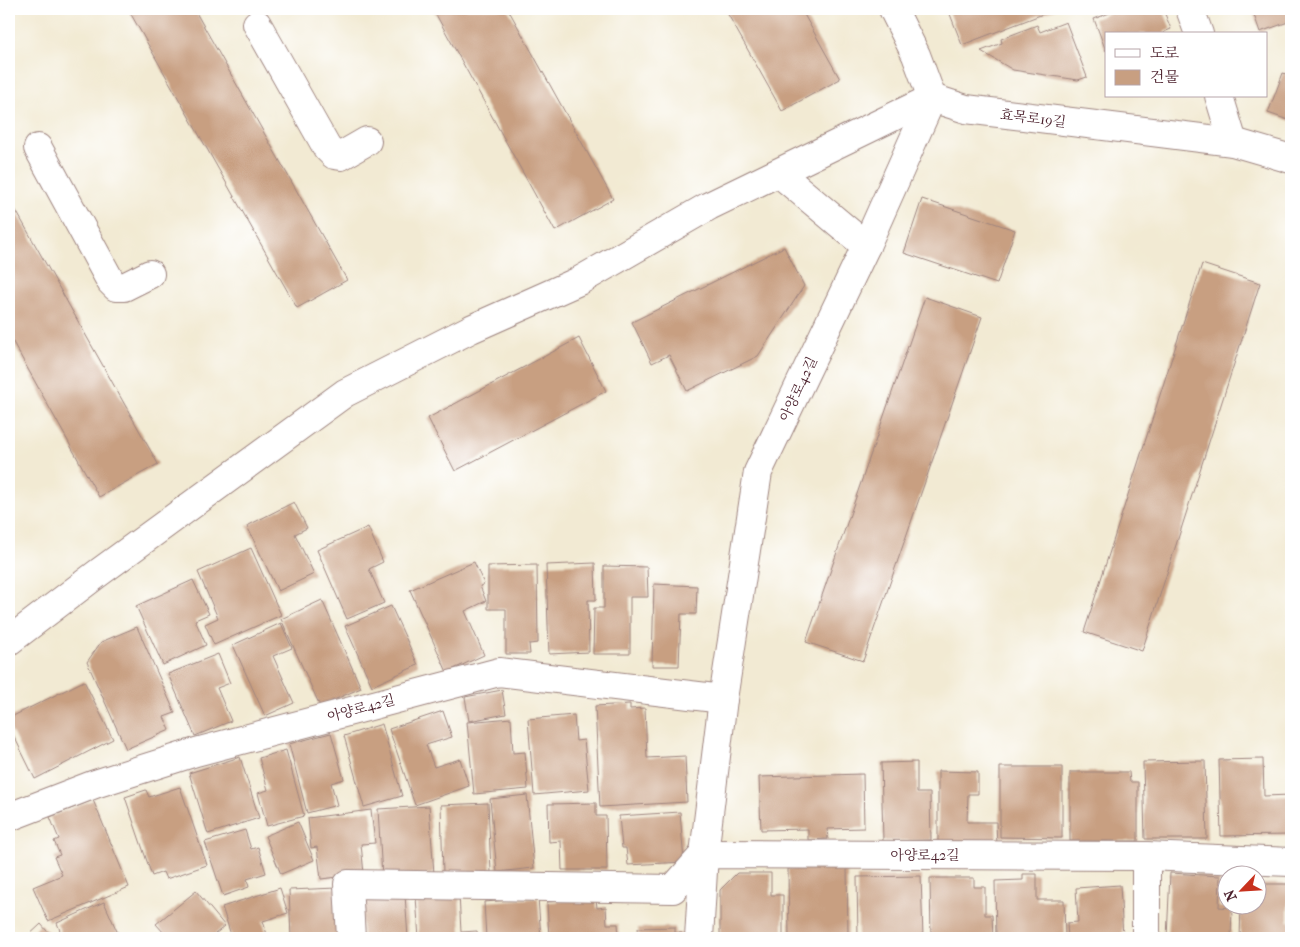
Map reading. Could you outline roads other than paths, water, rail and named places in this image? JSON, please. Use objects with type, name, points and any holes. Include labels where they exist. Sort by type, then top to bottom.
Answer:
[{"type":"street","points":[[9,641],[345,392],[471,329],[579,281],[709,206],[932,98],[916,55],[893,9]]},
{"type":"street","points":[[1190,9],[1198,32]]},
{"type":"street","points":[[257,24],[327,148],[334,155],[341,156],[367,141]]},
{"type":"street","name":"효목로19길","points":[[932,98],[966,109],[1233,142],[1291,159]]},
{"type":"street","name":"아양로42길","points":[[699,938],[704,854],[723,699],[758,472],[866,246],[932,98]]},
{"type":"street","points":[[1220,98],[1233,142]]},
{"type":"street","points":[[38,148],[111,282],[116,287],[124,287],[150,274]]},
{"type":"street","points":[[779,173],[866,246]]},
{"type":"street","name":"아양로42길","points":[[9,817],[95,784],[196,752],[499,672],[723,699]]},
{"type":"street","points":[[351,938],[348,884],[673,889],[704,854]]},
{"type":"street","name":"아양로42길","points":[[704,854],[1146,856],[1291,862]]},
{"type":"street","points":[[1146,856],[1146,938]]}]
